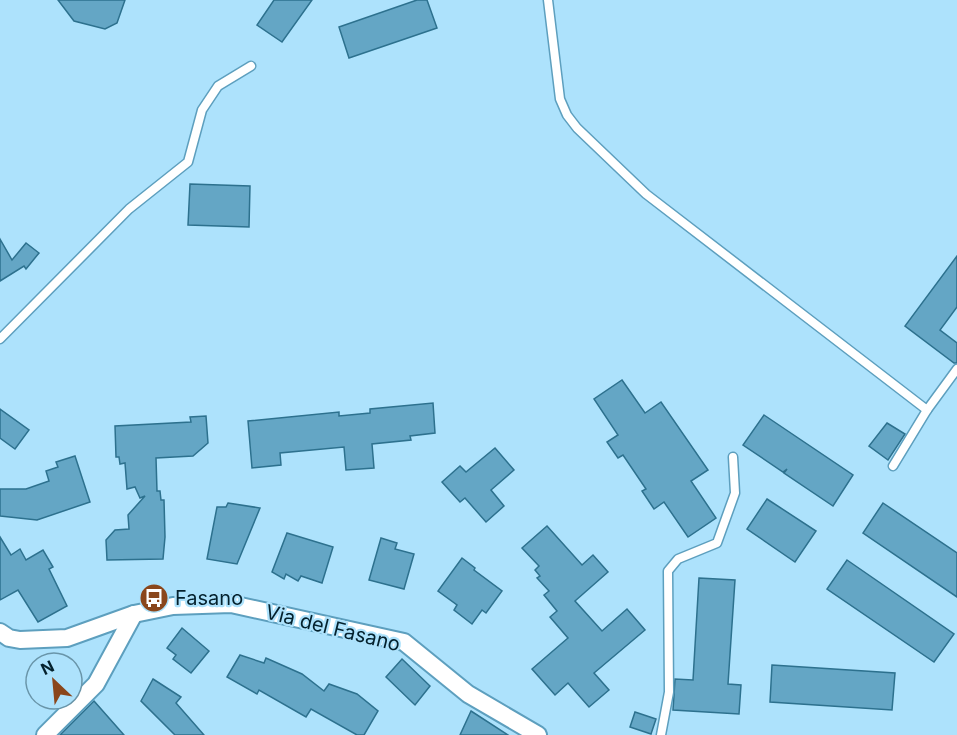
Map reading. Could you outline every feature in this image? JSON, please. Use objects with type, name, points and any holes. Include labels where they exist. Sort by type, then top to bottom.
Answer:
[{"type":"street","name":"Via del Fasano","points":[[0,632],[9,638],[20,640],[67,638],[134,614],[173,606],[231,604],[404,642],[468,694],[538,735]]},
{"type":"street","points":[[45,735],[96,684],[134,614]]},
{"type":"lane","points":[[548,0],[560,99],[567,115],[577,128],[646,194],[927,410]]},
{"type":"lane","points":[[0,339],[129,209],[188,162],[202,110],[218,86],[250,66]]},
{"type":"lane","points":[[893,466],[927,410],[957,369]]},
{"type":"lane","points":[[661,735],[669,692],[668,571],[678,559],[717,543],[735,493],[733,457]]},
{"type":"building","points":[[58,0],[125,0],[117,23],[105,29],[74,21]]},
{"type":"building","points":[[274,0],[312,0],[282,42],[257,25]]},
{"type":"building","points":[[417,0],[427,0],[437,28],[349,58],[339,27]]},
{"type":"building","points":[[190,184],[250,186],[249,227],[188,225]]},
{"type":"building","points":[[0,239],[12,260],[26,243],[39,253],[26,269],[24,266],[0,281]]},
{"type":"building","points":[[957,256],[957,307],[940,330],[957,343],[957,363],[954,363],[905,326]]},
{"type":"building","points":[[622,380],[645,413],[661,402],[708,470],[691,481],[716,518],[688,537],[664,502],[654,509],[642,491],[646,489],[623,455],[618,458],[607,442],[618,435],[594,399]]},
{"type":"building","points":[[433,403],[435,433],[410,436],[411,440],[372,444],[374,468],[346,470],[344,447],[280,453],[281,465],[252,468],[248,421],[339,412],[339,416],[370,413],[370,409]]},
{"type":"building","points":[[0,409],[29,430],[15,449],[0,438]]},
{"type":"building","points":[[764,415],[853,475],[833,506],[784,473],[787,469],[783,472],[743,445]]},
{"type":"building","points":[[206,416],[208,443],[193,456],[156,458],[157,491],[160,491],[161,500],[164,500],[163,559],[107,560],[106,540],[115,530],[129,529],[128,515],[145,496],[140,498],[135,487],[127,489],[125,463],[120,464],[119,457],[116,457],[115,426],[191,422],[190,417]]},
{"type":"building","points":[[887,423],[905,434],[888,460],[869,446]]},
{"type":"building","points":[[495,448],[514,470],[491,490],[504,506],[486,522],[465,498],[460,502],[442,482],[460,466],[466,472]]},
{"type":"building","points":[[75,456],[90,502],[37,520],[0,516],[0,489],[26,489],[49,481],[46,471],[58,467],[56,462]]},
{"type":"building","points":[[767,499],[816,531],[795,562],[747,529]]},
{"type":"building","points":[[228,503],[260,508],[237,564],[207,559],[217,507],[226,507]]},
{"type":"building","points":[[883,503],[957,553],[957,597],[863,533]]},
{"type":"building","points":[[547,526],[582,565],[593,555],[608,572],[575,601],[602,631],[627,609],[645,630],[594,673],[609,690],[589,707],[568,683],[555,695],[532,669],[568,638],[550,617],[557,611],[544,595],[549,591],[537,578],[540,576],[535,570],[539,566],[522,548]]},
{"type":"building","points":[[287,533],[333,547],[322,583],[301,576],[298,581],[286,574],[284,579],[272,572]]},
{"type":"building","points":[[0,537],[11,555],[20,549],[26,560],[43,550],[53,567],[49,569],[67,606],[38,622],[18,590],[0,600]]},
{"type":"building","points":[[381,538],[397,543],[395,549],[414,554],[404,589],[369,580]]},
{"type":"building","points":[[462,558],[502,591],[486,613],[482,610],[472,624],[454,610],[457,605],[438,591]]},
{"type":"building","points":[[847,560],[954,634],[934,662],[827,589]]},
{"type":"building","points":[[699,578],[735,580],[728,684],[741,685],[739,714],[673,710],[675,679],[693,680]]},
{"type":"building","points":[[182,628],[209,651],[191,673],[173,659],[176,655],[167,648]]},
{"type":"building","points":[[240,655],[264,663],[266,658],[302,674],[324,691],[329,684],[357,694],[378,711],[364,735],[357,735],[311,709],[306,717],[259,690],[257,694],[227,677]]},
{"type":"building","points":[[402,659],[430,686],[415,705],[386,677]]},
{"type":"building","points":[[772,665],[895,673],[892,710],[770,702]]},
{"type":"building","points":[[153,679],[181,697],[176,703],[204,735],[175,735],[141,701]]},
{"type":"building","points":[[94,701],[124,735],[60,735]]},
{"type":"building","points":[[471,711],[508,735],[460,735]]},
{"type":"building","points":[[635,712],[656,719],[651,734],[630,727]]},
{"type":"place","name":"Fasano","points":[[154,598]]}]
